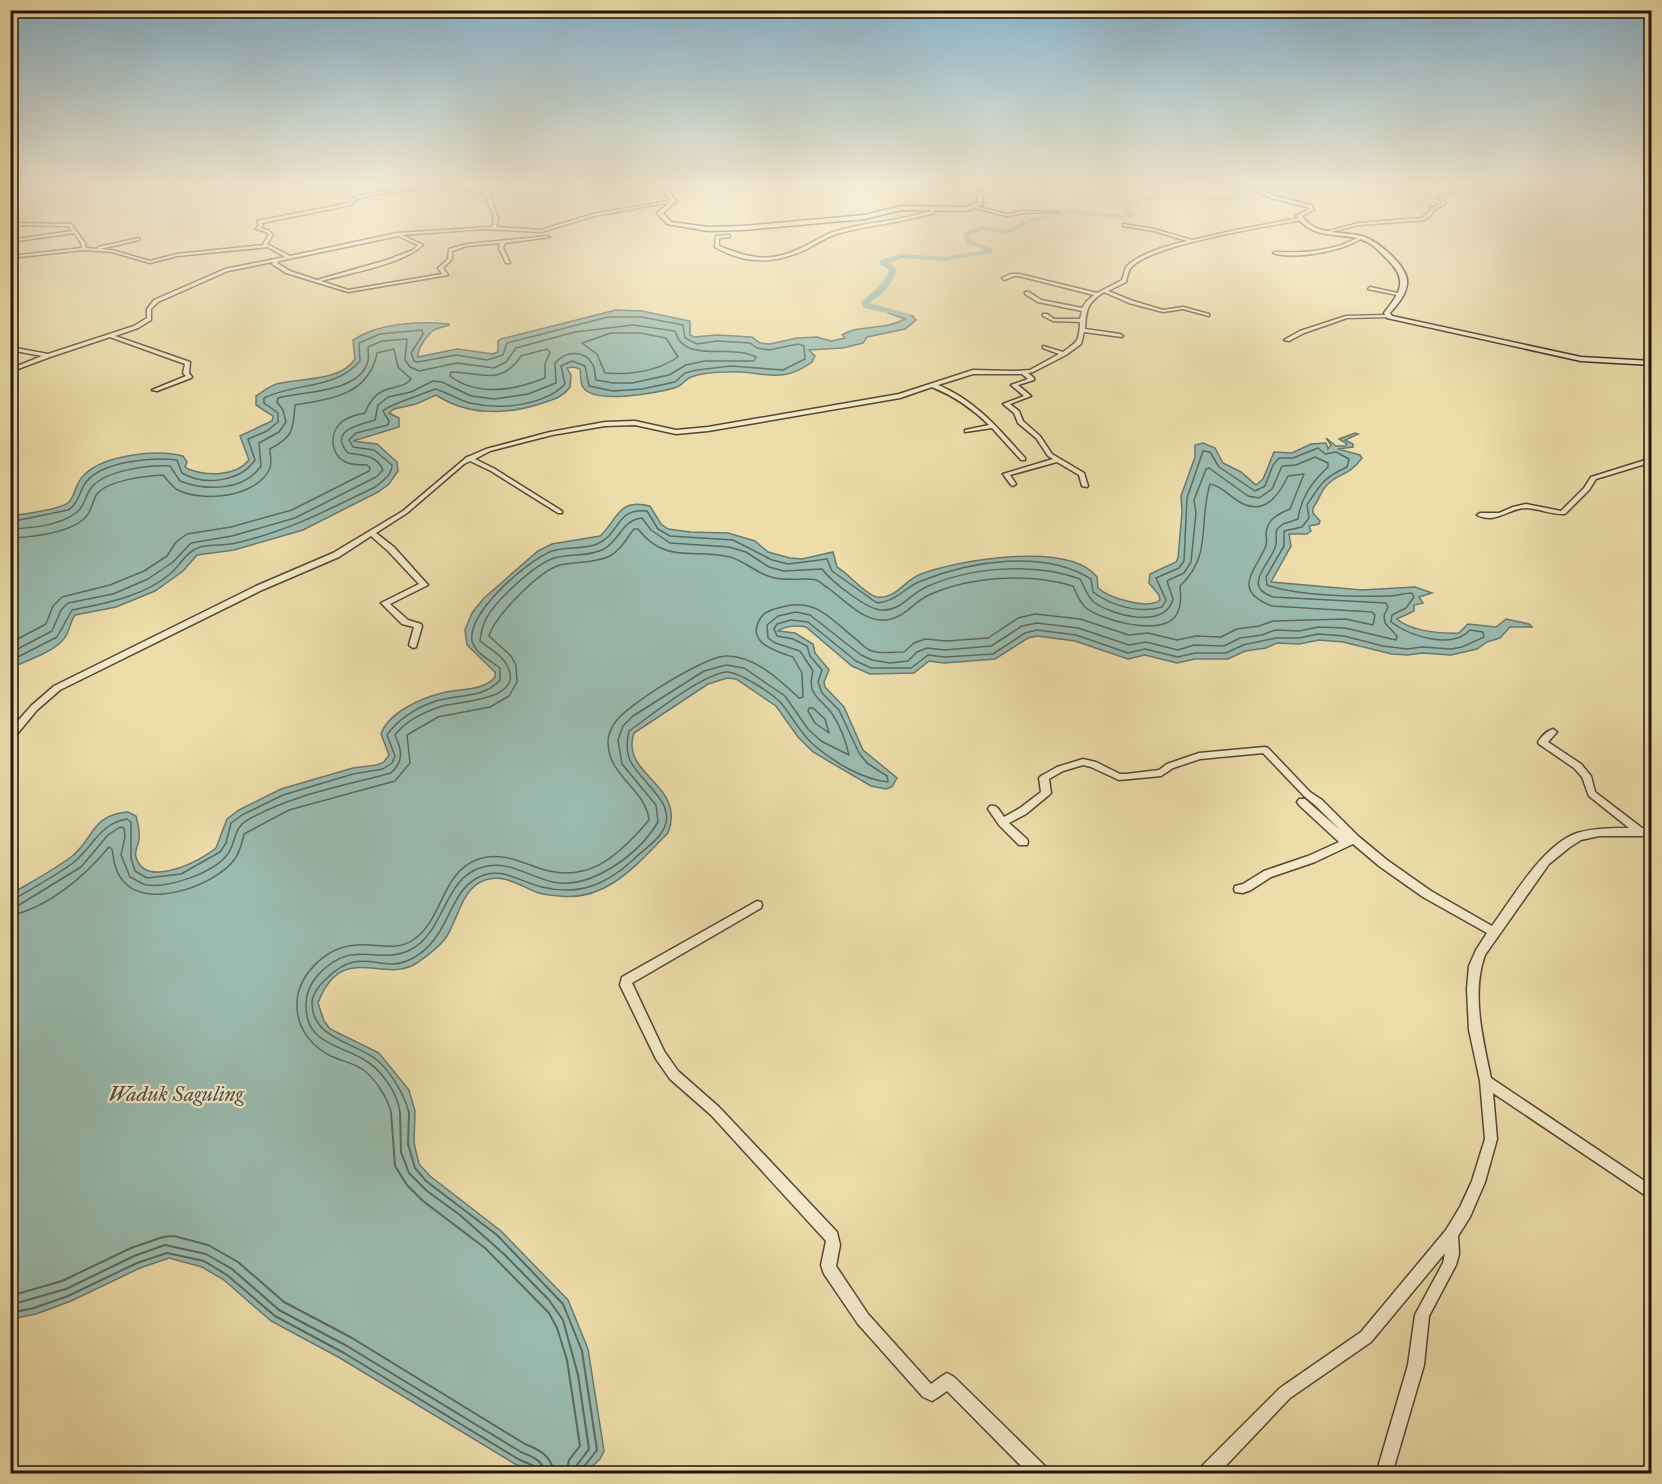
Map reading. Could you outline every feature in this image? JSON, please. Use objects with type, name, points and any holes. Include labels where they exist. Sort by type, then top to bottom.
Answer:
[{"type":"main road","points":[[1385,253],[1401,268],[1404,277],[1402,295],[1387,316],[1425,327],[1581,359],[1652,363]]},
{"type":"street","points":[[10,257],[45,253]]},
{"type":"street","points":[[119,253],[150,262],[194,253]]},
{"type":"street","points":[[282,253],[289,257]]},
{"type":"street","points":[[10,371],[147,321],[153,304],[162,298],[188,289],[227,270],[307,253]]},
{"type":"street","points":[[319,280],[410,253]]},
{"type":"street","points":[[279,259],[273,262],[281,268],[350,291],[446,274],[440,268],[450,259],[451,253]]},
{"type":"street","points":[[504,253],[508,262]]},
{"type":"street","points":[[735,253],[757,261],[771,261],[795,253]]},
{"type":"street","points":[[10,737],[34,708],[57,688],[259,588],[336,555],[417,504],[443,478],[469,458],[523,439],[594,426],[635,423],[661,430],[698,431],[900,396],[976,372],[1023,372],[1038,369],[1079,343],[1084,310],[1097,294],[1124,281],[1128,268],[1139,260],[1158,253]]},
{"type":"street","points":[[1283,253],[1310,253]]},
{"type":"street","points":[[1004,279],[1019,275],[1097,294]]},
{"type":"street","points":[[1370,288],[1402,295]]},
{"type":"street","points":[[1105,291],[1131,302],[1164,311],[1184,308],[1207,315]]},
{"type":"street","points":[[1027,293],[1039,301],[1084,310]]},
{"type":"street","points":[[1045,315],[1053,320],[1083,321]]},
{"type":"street","points":[[1287,340],[1346,316],[1387,316]]},
{"type":"street","points":[[1082,330],[1120,336]]},
{"type":"street","points":[[111,336],[188,363],[186,373],[189,377],[155,390]]},
{"type":"street","points":[[1045,347],[1064,354]]},
{"type":"street","points":[[10,348],[48,356]]},
{"type":"street","points":[[1023,372],[1032,379],[1014,385],[1028,396],[1006,404],[1017,412],[1020,422],[1038,437],[1056,460],[1080,472],[1085,486]]},
{"type":"street","points":[[932,385],[969,402],[1023,459]]},
{"type":"street","points":[[967,431],[993,426]]},
{"type":"street","points":[[469,458],[493,470],[560,512]]},
{"type":"street","points":[[1013,484],[1006,474],[1056,460]]},
{"type":"street","points":[[1480,515],[1502,515],[1515,508],[1526,506],[1561,513],[1568,510],[1587,489],[1593,478],[1652,460]]},
{"type":"street","points":[[371,532],[391,549],[424,585],[385,603],[405,622],[418,626],[413,645]]},
{"type":"street","points":[[1553,732],[1542,742],[1580,769],[1586,776],[1592,794],[1645,832]]},
{"type":"street","points":[[1002,822],[1023,811],[1046,793],[1044,778],[1060,769],[1083,762],[1124,778],[1161,773],[1170,765],[1199,756],[1264,750],[1307,795],[1315,799],[1351,841]]},
{"type":"street","points":[[1315,799],[1297,803],[1427,894],[1494,932]]},
{"type":"street","points":[[993,809],[1002,822],[1023,842]]},
{"type":"street","points":[[1206,1473],[1285,1393],[1366,1337],[1451,1235],[1466,1212],[1479,1182],[1489,1149],[1491,1129],[1486,1081],[1475,1030],[1474,972],[1480,953],[1494,932],[1545,861],[1566,844],[1578,837],[1599,832],[1645,832]]},
{"type":"street","points":[[1239,889],[1247,888],[1265,875],[1280,872],[1351,841]]},
{"type":"street","points":[[757,905],[626,980],[660,1055],[674,1075],[714,1111],[832,1237],[834,1243],[829,1269],[862,1319],[928,1392],[932,1393],[949,1382],[1041,1473]]},
{"type":"street","points":[[1486,1081],[1652,1194]]},
{"type":"street","points":[[1384,1473],[1416,1365],[1422,1315],[1449,1265],[1452,1254],[1451,1235]]},
{"type":"water","points":[[616,310],[642,311],[690,321],[690,335],[694,337],[717,335],[752,337],[760,343],[770,344],[797,338],[817,337],[831,341],[845,338],[842,335],[849,331],[888,325],[905,319],[888,313],[890,311],[913,316],[916,320],[905,329],[867,337],[863,343],[843,348],[809,350],[815,356],[812,362],[801,369],[780,375],[740,372],[709,373],[691,377],[679,386],[668,389],[613,396],[589,392],[582,385],[580,369],[573,367],[567,368],[571,375],[570,387],[564,393],[555,399],[529,407],[502,411],[474,410],[448,402],[436,395],[416,404],[394,409],[389,413],[399,418],[399,427],[353,441],[377,444],[397,462],[398,471],[389,484],[378,492],[303,530],[234,550],[197,555],[183,571],[155,591],[116,607],[75,615],[67,635],[57,646],[11,668],[11,516],[65,505],[71,500],[85,474],[94,467],[132,455],[160,453],[183,456],[187,462],[185,467],[203,473],[220,474],[236,470],[249,460],[240,436],[272,421],[273,416],[256,405],[256,396],[277,384],[331,375],[341,371],[355,359],[353,340],[363,334],[399,324],[449,324],[428,335],[421,346],[418,357],[457,349],[493,354],[498,352],[498,341],[501,339]]},
{"type":"water","name":"Waduk Saguling","points":[[1358,434],[1345,440],[1353,444],[1353,447],[1338,449],[1360,455],[1362,458],[1353,468],[1332,480],[1324,489],[1313,508],[1313,513],[1320,521],[1319,524],[1309,526],[1311,531],[1307,534],[1289,534],[1291,546],[1271,582],[1362,590],[1415,587],[1432,593],[1419,597],[1423,603],[1414,605],[1414,611],[1397,619],[1426,631],[1459,633],[1468,624],[1496,627],[1506,619],[1529,624],[1532,627],[1510,627],[1500,638],[1487,642],[1477,649],[1451,655],[1392,654],[1343,642],[1319,640],[1299,644],[1277,643],[1266,648],[1245,651],[1228,659],[1195,659],[1177,663],[1145,655],[1128,659],[1075,641],[1037,636],[1028,638],[995,659],[944,663],[929,661],[914,673],[870,674],[852,666],[806,627],[784,628],[778,631],[795,633],[813,644],[815,653],[829,670],[824,682],[825,687],[844,707],[863,750],[897,778],[892,787],[886,789],[871,786],[813,752],[798,737],[776,706],[736,679],[727,678],[708,684],[634,733],[632,747],[636,759],[662,791],[669,803],[671,816],[668,833],[633,868],[606,887],[576,896],[541,894],[505,879],[485,880],[477,884],[465,897],[445,939],[417,963],[391,970],[351,968],[339,973],[328,984],[318,1003],[324,1021],[330,1029],[379,1053],[409,1090],[415,1111],[414,1143],[419,1164],[430,1176],[501,1231],[568,1300],[588,1349],[604,1451],[600,1459],[585,1473],[538,1473],[515,1464],[340,1358],[271,1321],[224,1280],[202,1267],[169,1258],[140,1268],[71,1301],[36,1314],[11,1319],[11,894],[71,857],[99,823],[106,818],[128,812],[136,816],[139,842],[136,857],[141,866],[150,871],[173,870],[198,860],[216,848],[227,819],[239,810],[281,789],[353,768],[384,762],[389,755],[381,734],[385,726],[398,713],[434,695],[484,685],[495,677],[495,672],[467,645],[465,630],[472,613],[484,598],[538,551],[552,544],[600,536],[619,512],[631,505],[650,506],[661,524],[668,529],[728,533],[755,541],[768,552],[790,558],[802,559],[833,552],[837,567],[877,597],[890,595],[915,577],[938,569],[986,559],[1039,557],[1063,559],[1083,566],[1097,577],[1098,588],[1103,592],[1129,602],[1147,604],[1160,600],[1159,595],[1149,583],[1150,574],[1176,562],[1178,558],[1181,496],[1195,457],[1195,445],[1203,443],[1215,448],[1223,463],[1241,472],[1256,485],[1263,479],[1274,452],[1292,453],[1311,444],[1326,443],[1328,449],[1331,445],[1326,438],[1336,446],[1345,446],[1347,444],[1339,439]]},
{"type":"waterway","points":[[907,316],[867,306],[865,302],[880,292],[888,281],[893,269],[883,262],[901,256],[946,259],[982,253]]}]
